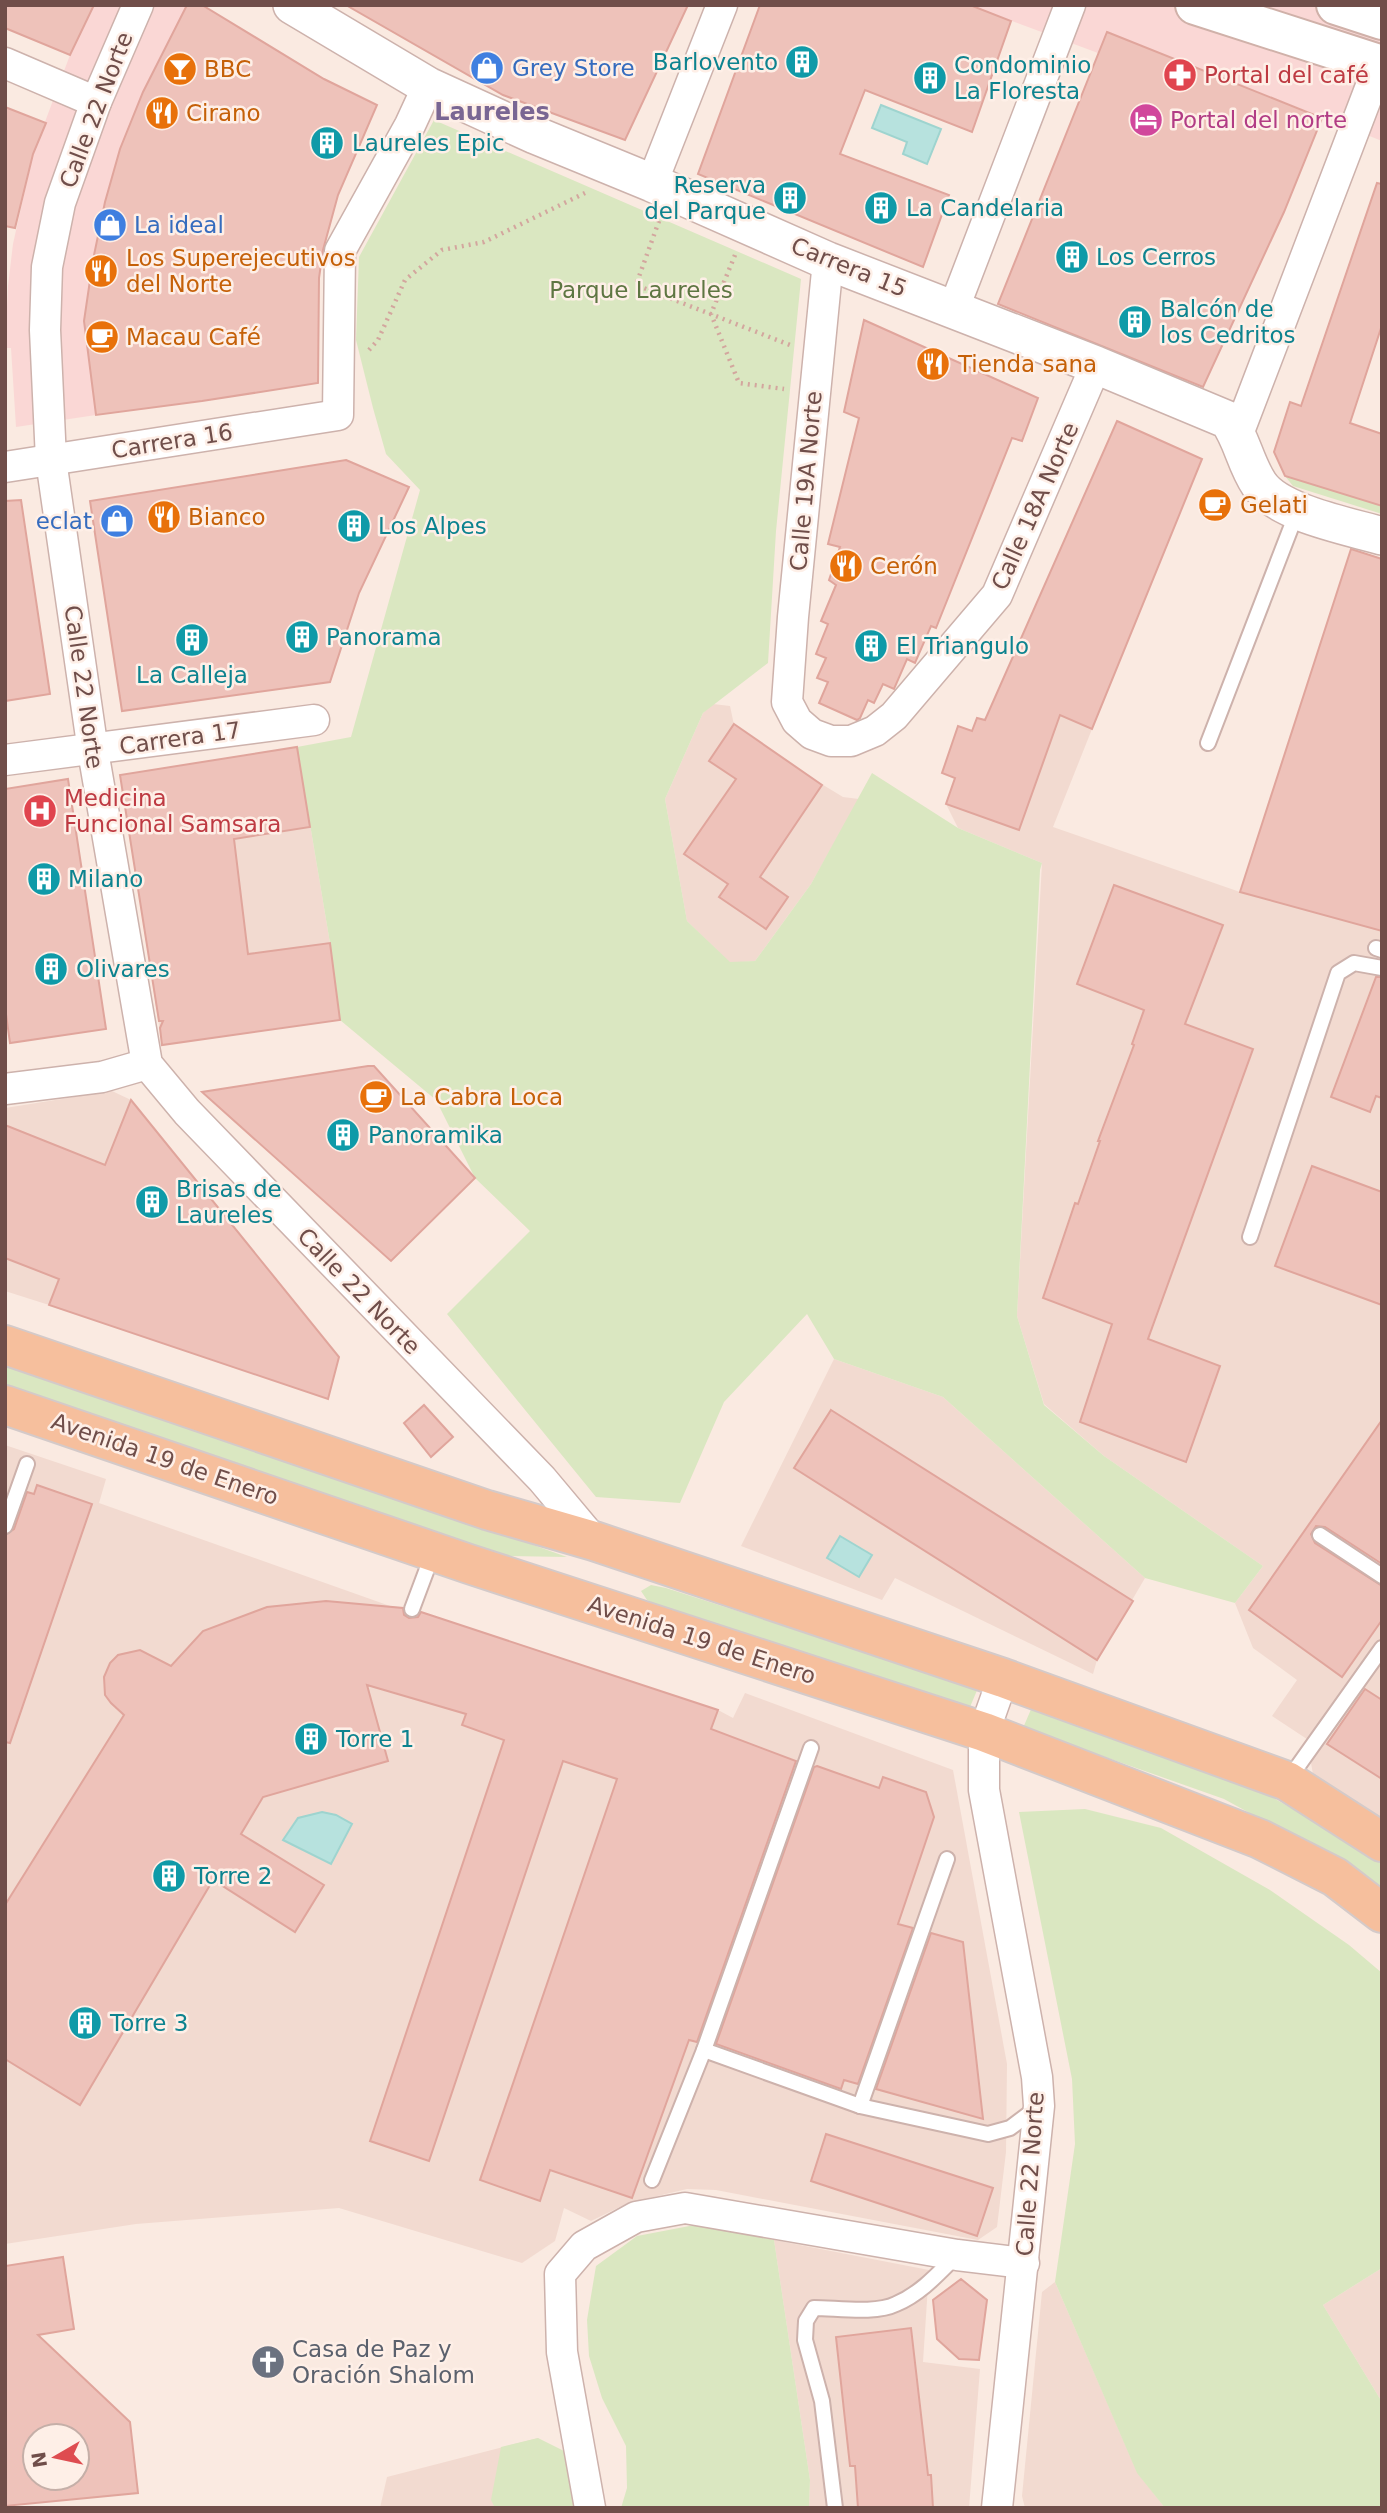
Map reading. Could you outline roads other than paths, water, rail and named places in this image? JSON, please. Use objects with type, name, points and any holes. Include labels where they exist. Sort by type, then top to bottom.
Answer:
[{"type":"main road","points":[[1195,5],[1381,65]]},
{"type":"main road","points":[[1336,5],[1382,20]]},
{"type":"main road","points":[[5,1345],[474,1506],[594,1541],[1003,1678],[1287,1781],[1382,1842]]},
{"type":"main road","name":"Avenida 19 de Enero","points":[[5,1405],[434,1552],[985,1732],[1260,1839],[1335,1877],[1382,1913]]},
{"type":"main road","points":[[575,1598],[594,1541]]},
{"type":"street","name":"Calle 22 Norte","points":[[138,5],[96,103],[60,203],[47,267],[45,330],[51,460],[93,751],[147,1064],[187,1112],[542,1479],[594,1541]]},
{"type":"street","name":"Carrera 15","points":[[292,5],[428,86],[535,135],[828,261],[954,308],[1228,420],[1238,434]]},
{"type":"street","points":[[649,182],[722,5]]},
{"type":"street","points":[[954,308],[1070,5]]},
{"type":"street","points":[[5,63],[96,103]]},
{"type":"street","points":[[1381,65],[1238,434],[1241,450],[1261,487],[1274,500],[1382,536]]},
{"type":"street","name":"Carrera 16","points":[[5,467],[338,415],[340,251],[410,125],[428,86]]},
{"type":"street","name":"Calle 19A Norte","points":[[787,702],[828,261]]},
{"type":"street","name":"Calle 18A Norte","points":[[787,702],[797,721],[813,734],[831,741],[851,741],[874,731],[894,716],[997,595],[1096,365]]},
{"type":"street","name":"Carrera 17","points":[[5,760],[93,751],[314,720]]},
{"type":"street","points":[[5,1089],[102,1076],[147,1064]]},
{"type":"street","name":"Calle 22 Norte","points":[[997,2508],[1039,2106],[1037,2077],[984,1790],[985,1732],[1003,1678]]},
{"type":"street","points":[[590,2508],[562,2352],[560,2274],[584,2246],[636,2217],[685,2208],[957,2255],[1024,2263]]},
{"type":"lane","points":[[1208,743],[1298,510]]},
{"type":"lane","points":[[1250,1237],[1338,974],[1354,963],[1382,968]]},
{"type":"lane","points":[[5,1526],[27,1464]]},
{"type":"lane","points":[[1320,1535],[1382,1576]]},
{"type":"lane","points":[[412,1609],[434,1552]]},
{"type":"lane","points":[[1287,1781],[1380,1654]]},
{"type":"lane","points":[[652,2180],[704,2050],[811,1748]]},
{"type":"lane","points":[[860,2106],[947,1859]]},
{"type":"lane","points":[[704,2050],[860,2106],[988,2134],[1010,2128],[1039,2106]]},
{"type":"lane","points":[[835,2508],[822,2401],[805,2340],[806,2321],[814,2308],[862,2309],[894,2306],[923,2288],[957,2255]]},
{"type":"water","points":[[881,105],[941,129],[927,164],[903,154],[907,142],[872,128]]},
{"type":"water","points":[[840,1536],[872,1555],[859,1577],[827,1558]]},
{"type":"water","points":[[322,1812],[336,1815],[352,1824],[331,1864],[283,1840],[298,1818]]},
{"type":"place","name":"Barlovento","points":[[802,62]]},
{"type":"place","name":"Grey Store","points":[[487,68]]},
{"type":"place","name":"BBC","points":[[180,69]]},
{"type":"place","name":"Portal del café","points":[[1180,75]]},
{"type":"place","name":"Condominio La Floresta","points":[[930,78]]},
{"type":"place","name":"Cirano","points":[[162,113]]},
{"type":"place","name":"Portal del norte","points":[[1146,120]]},
{"type":"place","name":"Laureles Epic","points":[[327,143]]},
{"type":"place","name":"Reserva del Parque","points":[[790,198]]},
{"type":"place","name":"La Candelaria","points":[[881,208]]},
{"type":"place","name":"La ideal","points":[[110,225]]},
{"type":"place","name":"Los Cerros","points":[[1072,257]]},
{"type":"place","name":"Los Superejecutivos del Norte","points":[[101,271]]},
{"type":"place","name":"Balcón de los Cedritos","points":[[1135,322]]},
{"type":"place","name":"Macau Café","points":[[102,337]]},
{"type":"place","name":"Tienda sana","points":[[933,364]]},
{"type":"place","name":"Gelati","points":[[1215,505]]},
{"type":"place","name":"Bianco","points":[[164,517]]},
{"type":"place","name":"eclat","points":[[117,521]]},
{"type":"place","name":"Los Alpes","points":[[354,526]]},
{"type":"place","name":"Cerón","points":[[846,566]]},
{"type":"place","name":"Panorama","points":[[302,637]]},
{"type":"place","name":"La Calleja","points":[[192,640]]},
{"type":"place","name":"El Triangulo","points":[[871,646]]},
{"type":"place","name":"Medicina Funcional Samsara","points":[[40,811]]},
{"type":"place","name":"Milano","points":[[44,879]]},
{"type":"place","name":"Olivares","points":[[51,969]]},
{"type":"place","name":"La Cabra Loca","points":[[376,1097]]},
{"type":"place","name":"Panoramika","points":[[343,1135]]},
{"type":"place","name":"Brisas de Laureles","points":[[152,1202]]},
{"type":"place","name":"Torre 1","points":[[311,1739]]},
{"type":"place","name":"Torre 2","points":[[169,1876]]},
{"type":"place","name":"Torre 3","points":[[85,2023]]},
{"type":"place","name":"Casa de Paz y Oración Shalom","points":[[268,2362]]},
{"type":"district","name":"Laureles","points":[[492,112]]},
{"type":"park label","name":"Parque Laureles","points":[[641,290]]}]
